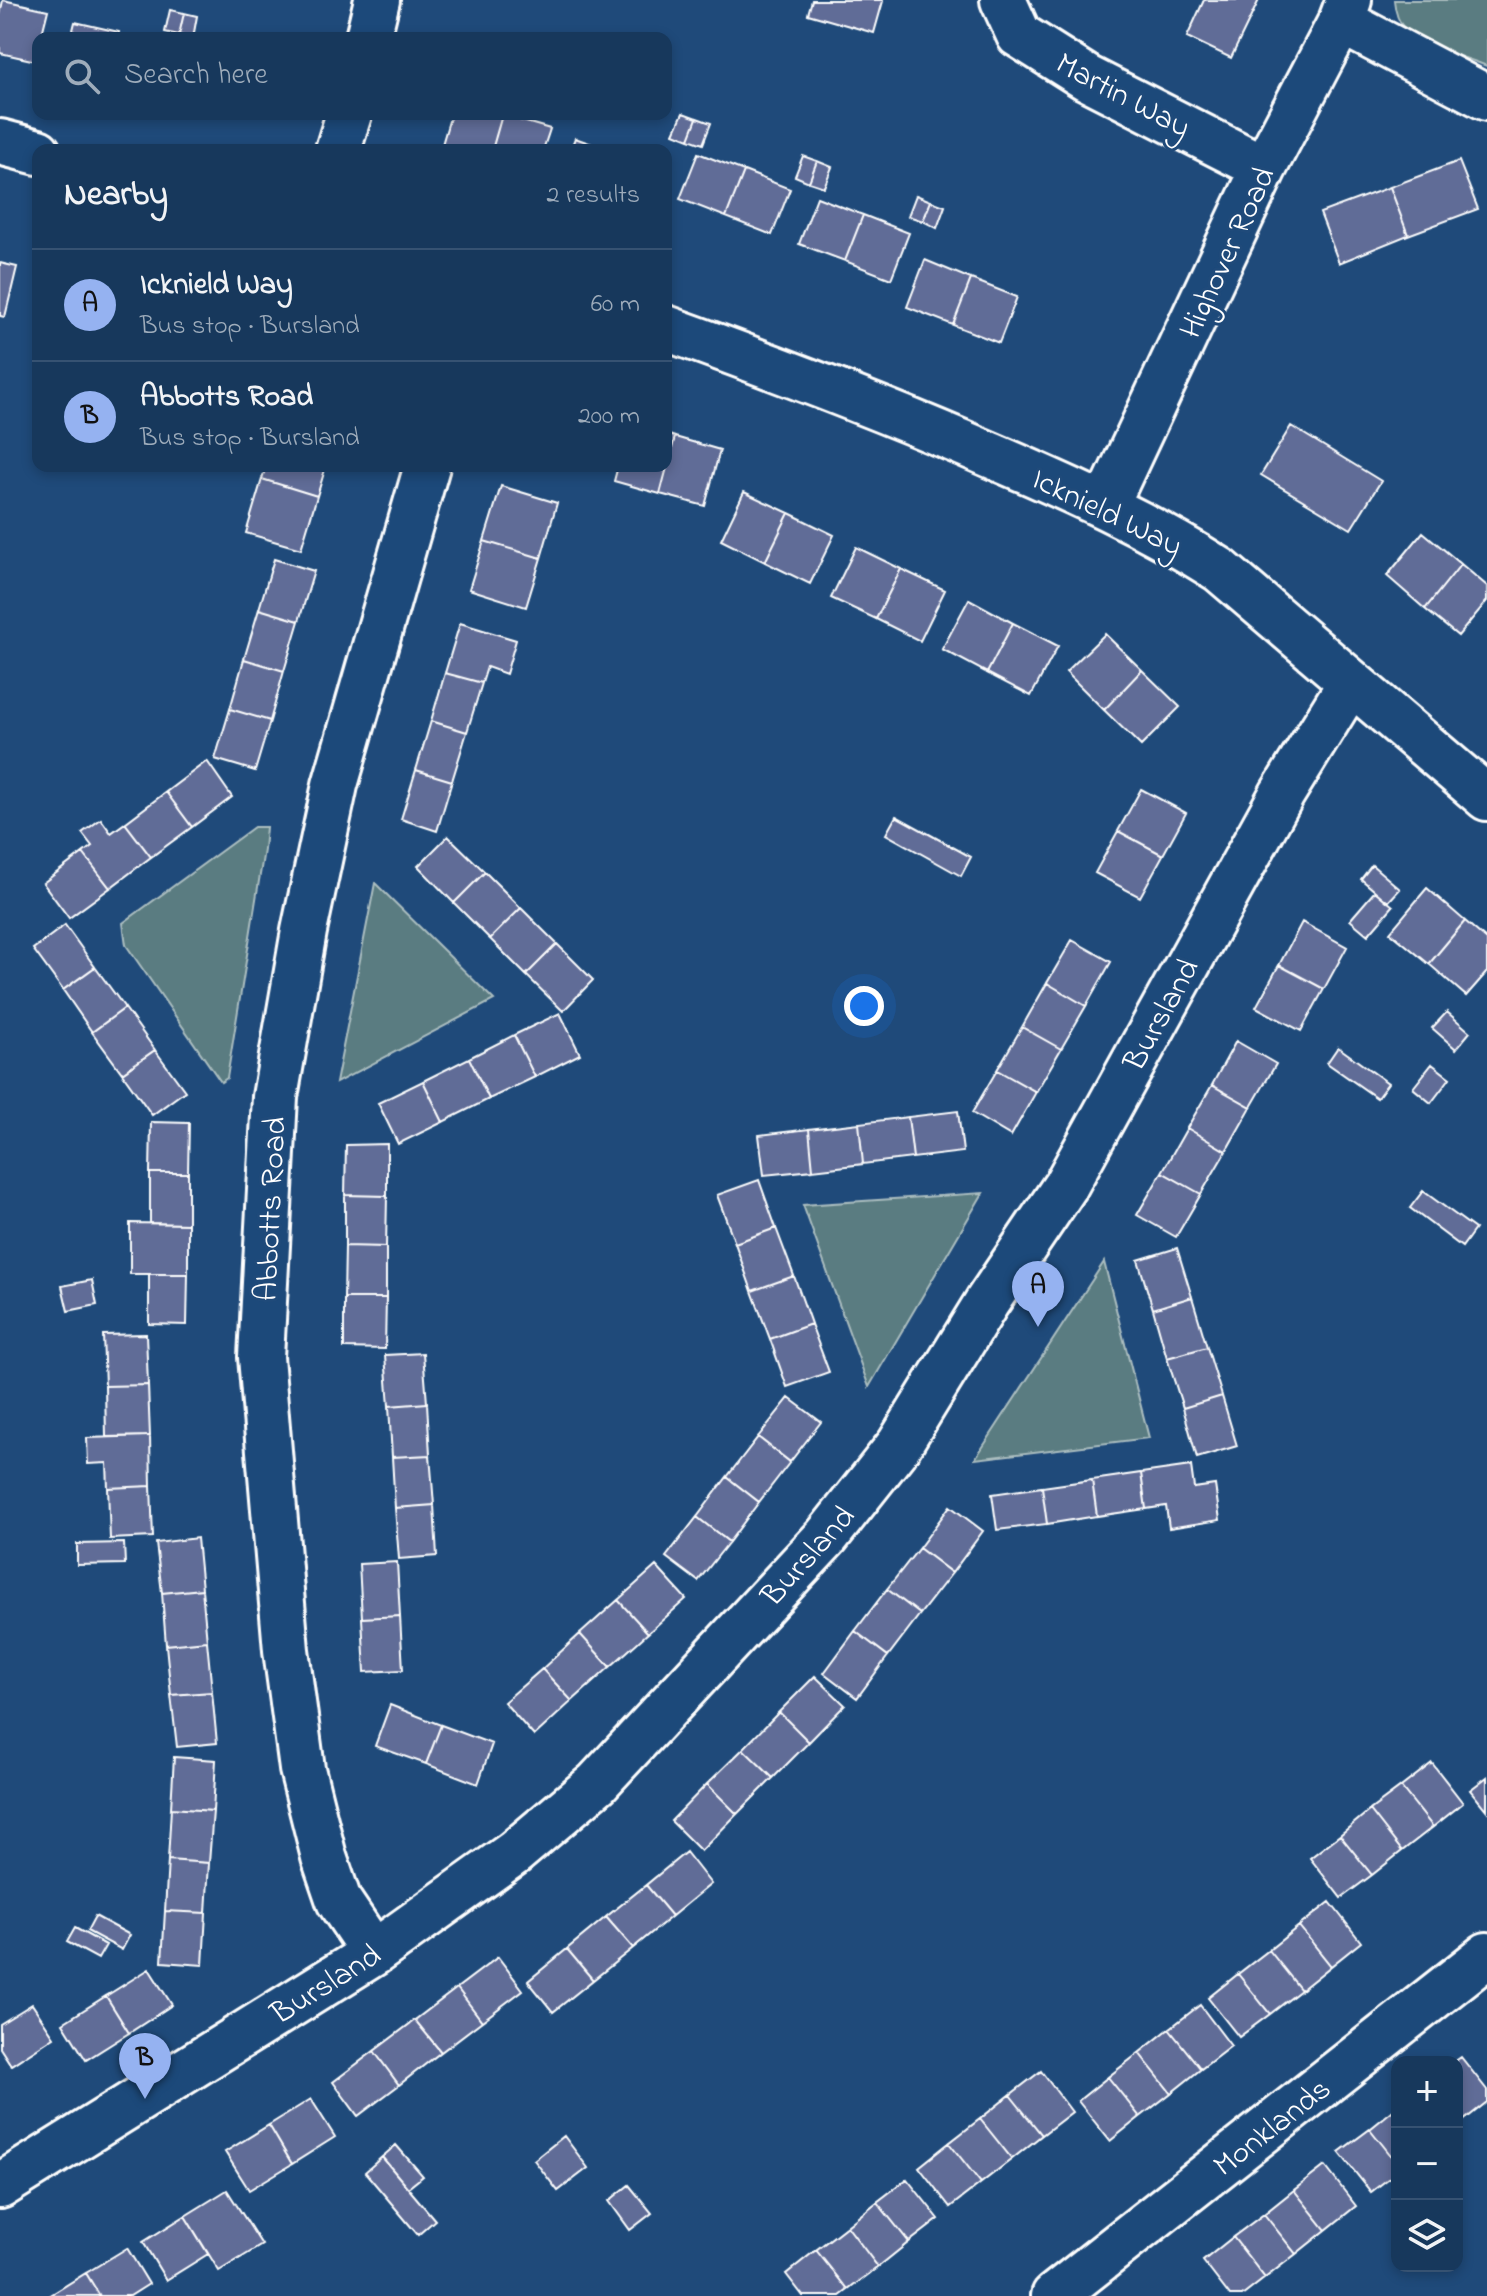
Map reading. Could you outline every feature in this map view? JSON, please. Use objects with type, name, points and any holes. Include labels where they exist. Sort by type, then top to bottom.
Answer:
[{"type":"street","points":[[369,32],[377,0]]},
{"type":"street","name":"Martin Way","points":[[1003,0],[1019,35],[1087,78],[1264,168]]},
{"type":"street","points":[[1345,11],[1487,98]]},
{"type":"street","name":"Highover Road","points":[[1106,505],[1264,168],[1345,11]]},
{"type":"street","points":[[340,144],[347,120]]},
{"type":"street","points":[[0,142],[32,150]]},
{"type":"street","name":"Icknield Way","points":[[672,330],[873,404],[1106,505],[1175,542],[1220,570],[1487,798]]},
{"type":"street","name":"Abbotts Road","points":[[374,1953],[339,1901],[324,1857],[302,1769],[286,1650],[261,1357],[275,1097],[304,931],[335,785],[425,472]]},
{"type":"street","name":"Bursland","points":[[0,2186],[374,1953],[514,1853],[597,1783],[827,1536],[899,1445],[987,1302],[1066,1185],[1282,794],[1351,682]]},
{"type":"street","name":"Monklands","points":[[1054,2296],[1482,1968]]},
{"type":"green space","points":[[1394,0],[1487,0],[1487,66],[1432,46],[1412,35],[1400,23]]},
{"type":"green space","points":[[254,827],[266,827],[264,850],[227,1078],[221,1082],[126,945],[123,923]]},
{"type":"green space","points":[[375,883],[494,1000],[336,1083]]},
{"type":"green space","points":[[983,1193],[869,1387],[803,1205]]},
{"type":"green space","points":[[1104,1262],[1149,1438],[975,1459]]},
{"type":"building","points":[[3,0],[48,10],[42,32],[32,32],[32,60],[0,53]]},
{"type":"building","points":[[812,0],[883,1],[874,33],[808,14]]},
{"type":"building","points":[[1204,0],[1259,0],[1231,58],[1187,37]]},
{"type":"building","points":[[170,10],[184,13],[180,32],[165,32]]},
{"type":"building","points":[[184,13],[197,16],[194,32],[180,32]]},
{"type":"building","points":[[75,22],[119,32],[72,32]]},
{"type":"building","points":[[683,113],[697,118],[689,139],[674,133]]},
{"type":"building","points":[[697,118],[711,123],[703,144],[689,139]]},
{"type":"building","points":[[449,120],[501,120],[494,144],[442,144]]},
{"type":"building","points":[[501,120],[519,120],[550,129],[545,144],[494,144]]},
{"type":"building","points":[[575,138],[592,144],[572,144]]},
{"type":"building","points":[[698,153],[744,171],[726,217],[680,199]]},
{"type":"building","points":[[803,156],[817,161],[809,182],[795,176]]},
{"type":"building","points":[[817,161],[832,167],[824,187],[809,182]]},
{"type":"building","points":[[1459,161],[1478,209],[1408,235],[1390,187]]},
{"type":"building","points":[[744,171],[790,189],[772,235],[726,217]]},
{"type":"building","points":[[1390,187],[1408,235],[1339,263],[1320,213]]},
{"type":"building","points":[[916,195],[931,201],[923,221],[908,216]]},
{"type":"building","points":[[817,197],[863,215],[845,261],[799,244]]},
{"type":"building","points":[[931,201],[945,206],[937,228],[923,221]]},
{"type":"building","points":[[863,215],[909,233],[891,279],[845,261]]},
{"type":"building","points":[[925,260],[971,279],[953,325],[907,307]]},
{"type":"building","points":[[0,263],[17,267],[5,317],[0,316]]},
{"type":"building","points":[[971,279],[1017,297],[999,343],[953,325]]},
{"type":"building","points":[[1291,426],[1381,481],[1351,529],[1261,475]]},
{"type":"building","points":[[675,437],[720,450],[705,506],[660,494],[666,472],[672,472]]},
{"type":"building","points":[[264,472],[324,472],[317,496],[262,479]]},
{"type":"building","points":[[616,472],[666,472],[660,494],[614,481]]},
{"type":"building","points":[[262,479],[317,496],[301,549],[246,533]]},
{"type":"building","points":[[501,486],[557,503],[541,558],[484,541]]},
{"type":"building","points":[[744,492],[789,513],[765,562],[721,540]]},
{"type":"building","points":[[789,513],[834,535],[810,584],[765,562]]},
{"type":"building","points":[[1423,532],[1461,564],[1425,609],[1387,576]]},
{"type":"building","points":[[484,541],[541,558],[526,607],[469,589]]},
{"type":"building","points":[[856,547],[901,569],[876,619],[831,598]]},
{"type":"building","points":[[274,559],[314,571],[299,621],[259,609]]},
{"type":"building","points":[[1461,564],[1487,586],[1487,601],[1458,636],[1425,609]]},
{"type":"building","points":[[901,569],[945,590],[920,641],[876,619]]},
{"type":"building","points":[[969,599],[1013,623],[987,673],[942,649]]},
{"type":"building","points":[[259,609],[299,621],[284,671],[244,659]]},
{"type":"building","points":[[460,623],[516,640],[506,674],[487,667],[482,683],[445,673]]},
{"type":"building","points":[[1013,623],[1058,646],[1031,696],[987,673]]},
{"type":"building","points":[[1105,634],[1142,670],[1104,710],[1066,672]]},
{"type":"building","points":[[244,659],[284,671],[270,721],[230,709]]},
{"type":"building","points":[[1142,670],[1180,707],[1141,746],[1104,710]]},
{"type":"building","points":[[445,673],[482,683],[467,732],[431,721]]},
{"type":"building","points":[[230,709],[270,721],[255,771],[215,759]]},
{"type":"building","points":[[431,721],[467,732],[452,781],[416,770]]},
{"type":"building","points":[[207,761],[232,797],[192,827],[166,792]]},
{"type":"building","points":[[416,770],[452,781],[437,831],[401,819]]},
{"type":"building","points":[[1141,789],[1186,813],[1163,855],[1118,831]]},
{"type":"building","points":[[166,792],[192,827],[151,857],[125,823]]},
{"type":"building","points":[[896,816],[971,857],[961,876],[886,834]]},
{"type":"building","points":[[101,819],[111,833],[125,823],[151,857],[110,888],[83,853],[92,846],[82,833]]},
{"type":"building","points":[[1118,831],[1163,855],[1140,897],[1095,873]]},
{"type":"building","points":[[448,836],[485,872],[454,903],[418,866]]},
{"type":"building","points":[[83,853],[110,888],[69,918],[43,883]]},
{"type":"building","points":[[1372,865],[1400,889],[1388,902],[1361,879]]},
{"type":"building","points":[[485,872],[521,908],[490,939],[454,903]]},
{"type":"building","points":[[1427,888],[1465,921],[1429,964],[1390,932]]},
{"type":"building","points":[[1375,891],[1393,906],[1368,935],[1350,920]]},
{"type":"building","points":[[521,908],[557,944],[526,975],[490,939]]},
{"type":"building","points":[[1465,921],[1487,940],[1487,972],[1466,996],[1429,964]]},
{"type":"building","points":[[1302,922],[1347,947],[1324,989],[1279,965]]},
{"type":"building","points":[[65,925],[95,967],[63,990],[33,949]]},
{"type":"building","points":[[1072,940],[1111,962],[1086,1006],[1047,983]]},
{"type":"building","points":[[557,944],[593,980],[563,1011],[526,975]]},
{"type":"building","points":[[1279,965],[1324,989],[1301,1031],[1256,1007]]},
{"type":"building","points":[[95,967],[125,1008],[92,1032],[63,990]]},
{"type":"building","points":[[1047,983],[1086,1006],[1061,1049],[1022,1027]]},
{"type":"building","points":[[125,1008],[155,1050],[122,1073],[92,1032]]},
{"type":"building","points":[[1447,1012],[1470,1032],[1456,1049],[1432,1028]]},
{"type":"building","points":[[560,1013],[580,1054],[535,1077],[514,1035]]},
{"type":"building","points":[[1022,1027],[1061,1049],[1036,1092],[997,1070]]},
{"type":"building","points":[[514,1035],[535,1077],[489,1099],[469,1058]]},
{"type":"building","points":[[1236,1041],[1276,1064],[1251,1107],[1212,1085]]},
{"type":"building","points":[[1338,1047],[1388,1083],[1377,1098],[1327,1063]]},
{"type":"building","points":[[155,1050],[185,1091],[152,1115],[122,1073]]},
{"type":"building","points":[[469,1058],[489,1099],[443,1122],[423,1081]]},
{"type":"building","points":[[1432,1064],[1450,1078],[1431,1103],[1413,1088]]},
{"type":"building","points":[[997,1070],[1036,1092],[1011,1136],[972,1113]]},
{"type":"building","points":[[423,1081],[443,1122],[398,1144],[378,1103]]},
{"type":"building","points":[[1212,1085],[1251,1107],[1226,1151],[1187,1128]]},
{"type":"building","points":[[958,1111],[963,1152],[913,1158],[908,1117]]},
{"type":"building","points":[[908,1117],[913,1158],[863,1164],[859,1123]]},
{"type":"building","points":[[151,1122],[189,1123],[188,1173],[150,1173]]},
{"type":"building","points":[[859,1123],[863,1164],[813,1170],[809,1129]]},
{"type":"building","points":[[1187,1128],[1226,1151],[1201,1194],[1162,1172]]},
{"type":"building","points":[[809,1129],[813,1170],[764,1175],[759,1135]]},
{"type":"building","points":[[387,1144],[387,1196],[345,1195],[346,1145]]},
{"type":"building","points":[[1162,1172],[1201,1194],[1176,1237],[1137,1215]]},
{"type":"building","points":[[150,1173],[188,1173],[188,1224],[150,1223]]},
{"type":"building","points":[[759,1180],[776,1228],[735,1243],[717,1195]]},
{"type":"building","points":[[1423,1191],[1475,1229],[1462,1247],[1410,1208]]},
{"type":"building","points":[[345,1195],[387,1196],[386,1247],[345,1246]]},
{"type":"building","points":[[130,1223],[188,1224],[188,1274],[130,1274]]},
{"type":"building","points":[[776,1228],[794,1276],[752,1291],[735,1243]]},
{"type":"building","points":[[345,1246],[386,1247],[386,1298],[344,1298]]},
{"type":"building","points":[[1177,1248],[1192,1297],[1153,1309],[1138,1260]]},
{"type":"building","points":[[149,1274],[188,1274],[187,1325],[149,1324]]},
{"type":"building","points":[[794,1276],[811,1324],[770,1339],[752,1291]]},
{"type":"building","points":[[92,1280],[97,1305],[68,1311],[62,1286]]},
{"type":"building","points":[[1192,1297],[1207,1347],[1167,1358],[1153,1309]]},
{"type":"building","points":[[344,1298],[386,1298],[385,1349],[344,1348]]},
{"type":"building","points":[[811,1324],[829,1372],[787,1387],[770,1339]]},
{"type":"building","points":[[146,1334],[148,1385],[105,1386],[103,1335]]},
{"type":"building","points":[[1207,1347],[1222,1396],[1183,1408],[1167,1358]]},
{"type":"building","points":[[423,1353],[427,1403],[389,1406],[385,1355]]},
{"type":"building","points":[[148,1385],[150,1436],[106,1437],[105,1386]]},
{"type":"building","points":[[1222,1396],[1237,1446],[1197,1458],[1183,1408]]},
{"type":"building","points":[[789,1398],[821,1422],[790,1462],[758,1437]]},
{"type":"building","points":[[427,1403],[430,1455],[392,1457],[389,1406]]},
{"type":"building","points":[[150,1436],[151,1486],[108,1488],[107,1463],[88,1464],[87,1438]]},
{"type":"building","points":[[758,1437],[790,1462],[759,1502],[727,1477]]},
{"type":"building","points":[[430,1455],[434,1505],[395,1508],[392,1457]]},
{"type":"building","points":[[1191,1466],[1194,1488],[1215,1485],[1220,1520],[1169,1528],[1166,1506],[1146,1509],[1141,1473]]},
{"type":"building","points":[[1141,1473],[1146,1509],[1097,1516],[1092,1480]]},
{"type":"building","points":[[727,1477],[759,1502],[729,1542],[697,1517]]},
{"type":"building","points":[[1092,1480],[1097,1516],[1047,1524],[1042,1487]]},
{"type":"building","points":[[151,1486],[153,1537],[110,1539],[108,1488]]},
{"type":"building","points":[[1042,1487],[1047,1524],[997,1530],[992,1494]]},
{"type":"building","points":[[434,1505],[437,1556],[399,1559],[395,1508]]},
{"type":"building","points":[[950,1506],[983,1531],[952,1573],[919,1548]]},
{"type":"building","points":[[697,1517],[729,1542],[698,1581],[666,1557]]},
{"type":"building","points":[[197,1538],[202,1589],[162,1593],[156,1543]]},
{"type":"building","points":[[124,1543],[125,1564],[77,1565],[77,1544]]},
{"type":"building","points":[[919,1548],[952,1573],[920,1614],[887,1589]]},
{"type":"building","points":[[397,1562],[400,1616],[362,1618],[359,1564]]},
{"type":"building","points":[[656,1566],[686,1599],[648,1633],[618,1600]]},
{"type":"building","points":[[202,1589],[207,1641],[166,1645],[162,1593]]},
{"type":"building","points":[[887,1589],[920,1614],[888,1656],[855,1631]]},
{"type":"building","points":[[618,1600],[648,1633],[610,1667],[580,1634]]},
{"type":"building","points":[[400,1616],[403,1670],[365,1672],[362,1618]]},
{"type":"building","points":[[855,1631],[888,1656],[857,1698],[824,1673]]},
{"type":"building","points":[[580,1634],[610,1667],[572,1701],[542,1669]]},
{"type":"building","points":[[207,1641],[212,1692],[171,1695],[166,1645]]},
{"type":"building","points":[[542,1669],[572,1701],[534,1736],[504,1702]]},
{"type":"building","points":[[815,1676],[845,1705],[809,1742],[779,1712]]},
{"type":"building","points":[[212,1692],[217,1743],[177,1747],[171,1695]]},
{"type":"building","points":[[390,1705],[441,1725],[426,1764],[375,1746]]},
{"type":"building","points":[[779,1712],[809,1742],[773,1778],[743,1749]]},
{"type":"building","points":[[441,1725],[492,1744],[478,1784],[426,1764]]},
{"type":"building","points":[[743,1749],[773,1778],[737,1814],[707,1784]]},
{"type":"building","points":[[174,1757],[216,1760],[213,1811],[171,1808]]},
{"type":"building","points":[[1432,1763],[1463,1803],[1433,1827],[1401,1787]]},
{"type":"building","points":[[1487,1777],[1487,1811],[1470,1790]]},
{"type":"building","points":[[707,1784],[737,1814],[701,1851],[671,1821]]},
{"type":"building","points":[[1401,1787],[1433,1827],[1402,1851],[1370,1810]]},
{"type":"building","points":[[171,1808],[213,1811],[209,1863],[168,1860]]},
{"type":"building","points":[[1370,1810],[1402,1851],[1372,1875],[1340,1835]]},
{"type":"building","points":[[1340,1835],[1372,1875],[1341,1898],[1310,1858]]},
{"type":"building","points":[[686,1852],[711,1884],[672,1916],[646,1885]]},
{"type":"building","points":[[168,1860],[209,1863],[206,1913],[165,1911]]},
{"type":"building","points":[[646,1885],[672,1916],[633,1948],[606,1917]]},
{"type":"building","points":[[1330,1902],[1361,1942],[1331,1966],[1299,1926]]},
{"type":"building","points":[[165,1911],[206,1913],[203,1965],[162,1962]]},
{"type":"building","points":[[95,1916],[130,1935],[122,1950],[87,1931]]},
{"type":"building","points":[[606,1917],[633,1948],[593,1980],[567,1949]]},
{"type":"building","points":[[1299,1926],[1331,1966],[1301,1990],[1269,1950]]},
{"type":"building","points":[[75,1928],[106,1945],[98,1959],[67,1942]]},
{"type":"building","points":[[567,1949],[593,1980],[553,2012],[528,1981]]},
{"type":"building","points":[[1269,1950],[1301,1990],[1270,2014],[1238,1974]]},
{"type":"building","points":[[498,1957],[523,1990],[482,2021],[457,1988]]},
{"type":"building","points":[[149,1969],[172,2005],[129,2033],[106,1996]]},
{"type":"building","points":[[1238,1974],[1270,2014],[1239,2037],[1208,1998]]},
{"type":"building","points":[[457,1988],[482,2021],[441,2052],[415,2020]]},
{"type":"building","points":[[106,1996],[129,2033],[86,2060],[63,2023]]},
{"type":"building","points":[[32,2004],[54,2037],[11,2065],[0,2048],[0,2024]]},
{"type":"building","points":[[1200,2005],[1231,2046],[1201,2069],[1169,2029]]},
{"type":"building","points":[[415,2020],[441,2052],[399,2085],[374,2051]]},
{"type":"building","points":[[1169,2029],[1201,2069],[1171,2093],[1139,2053]]},
{"type":"building","points":[[374,2051],[399,2085],[358,2116],[333,2082]]},
{"type":"building","points":[[1139,2053],[1171,2093],[1140,2117],[1108,2077]]},
{"type":"building","points":[[1463,2060],[1487,2090],[1487,2102],[1463,2121]]},
{"type":"building","points":[[1041,2071],[1072,2112],[1042,2135],[1010,2095]]},
{"type":"building","points":[[1108,2077],[1140,2117],[1110,2141],[1078,2101]]},
{"type":"building","points":[[1010,2095],[1042,2135],[1012,2159],[980,2119]]},
{"type":"building","points":[[311,2099],[335,2137],[292,2164],[269,2125]]},
{"type":"building","points":[[1391,2112],[1391,2155],[1370,2129]]},
{"type":"building","points":[[980,2119],[1012,2159],[981,2183],[949,2143]]},
{"type":"building","points":[[269,2125],[292,2164],[249,2190],[225,2152]]},
{"type":"building","points":[[1370,2129],[1391,2155],[1391,2177],[1371,2192],[1339,2152]]},
{"type":"building","points":[[564,2136],[588,2168],[558,2191],[534,2160]]},
{"type":"building","points":[[949,2143],[981,2183],[950,2207],[919,2167]]},
{"type":"building","points":[[396,2145],[423,2176],[408,2188],[382,2157]]},
{"type":"building","points":[[382,2157],[435,2220],[418,2235],[365,2172]]},
{"type":"building","points":[[1325,2166],[1356,2206],[1326,2230],[1294,2190]]},
{"type":"building","points":[[907,2179],[939,2219],[909,2242],[877,2202]]},
{"type":"building","points":[[629,2185],[652,2213],[630,2230],[609,2201]]},
{"type":"building","points":[[227,2190],[262,2245],[219,2271],[185,2216]]},
{"type":"building","points":[[1294,2190],[1326,2230],[1296,2254],[1264,2214]]},
{"type":"building","points":[[877,2202],[909,2242],[878,2267],[847,2226]]},
{"type":"building","points":[[1264,2214],[1296,2254],[1265,2278],[1233,2237]]},
{"type":"building","points":[[185,2216],[208,2254],[166,2280],[143,2242]]},
{"type":"building","points":[[847,2226],[878,2267],[848,2290],[816,2250]]},
{"type":"building","points":[[1233,2237],[1265,2278],[1242,2296],[1230,2296],[1203,2261]]},
{"type":"building","points":[[127,2248],[149,2284],[130,2296],[100,2296],[86,2273]]},
{"type":"building","points":[[816,2250],[848,2290],[840,2296],[803,2296],[786,2274]]},
{"type":"building","points":[[86,2273],[100,2296],[49,2296]]},
{"type":"place","name":"Icknield Way","points":[[1038,1327]]},
{"type":"place","name":"Abbotts Road","points":[[145,2099]]}]
